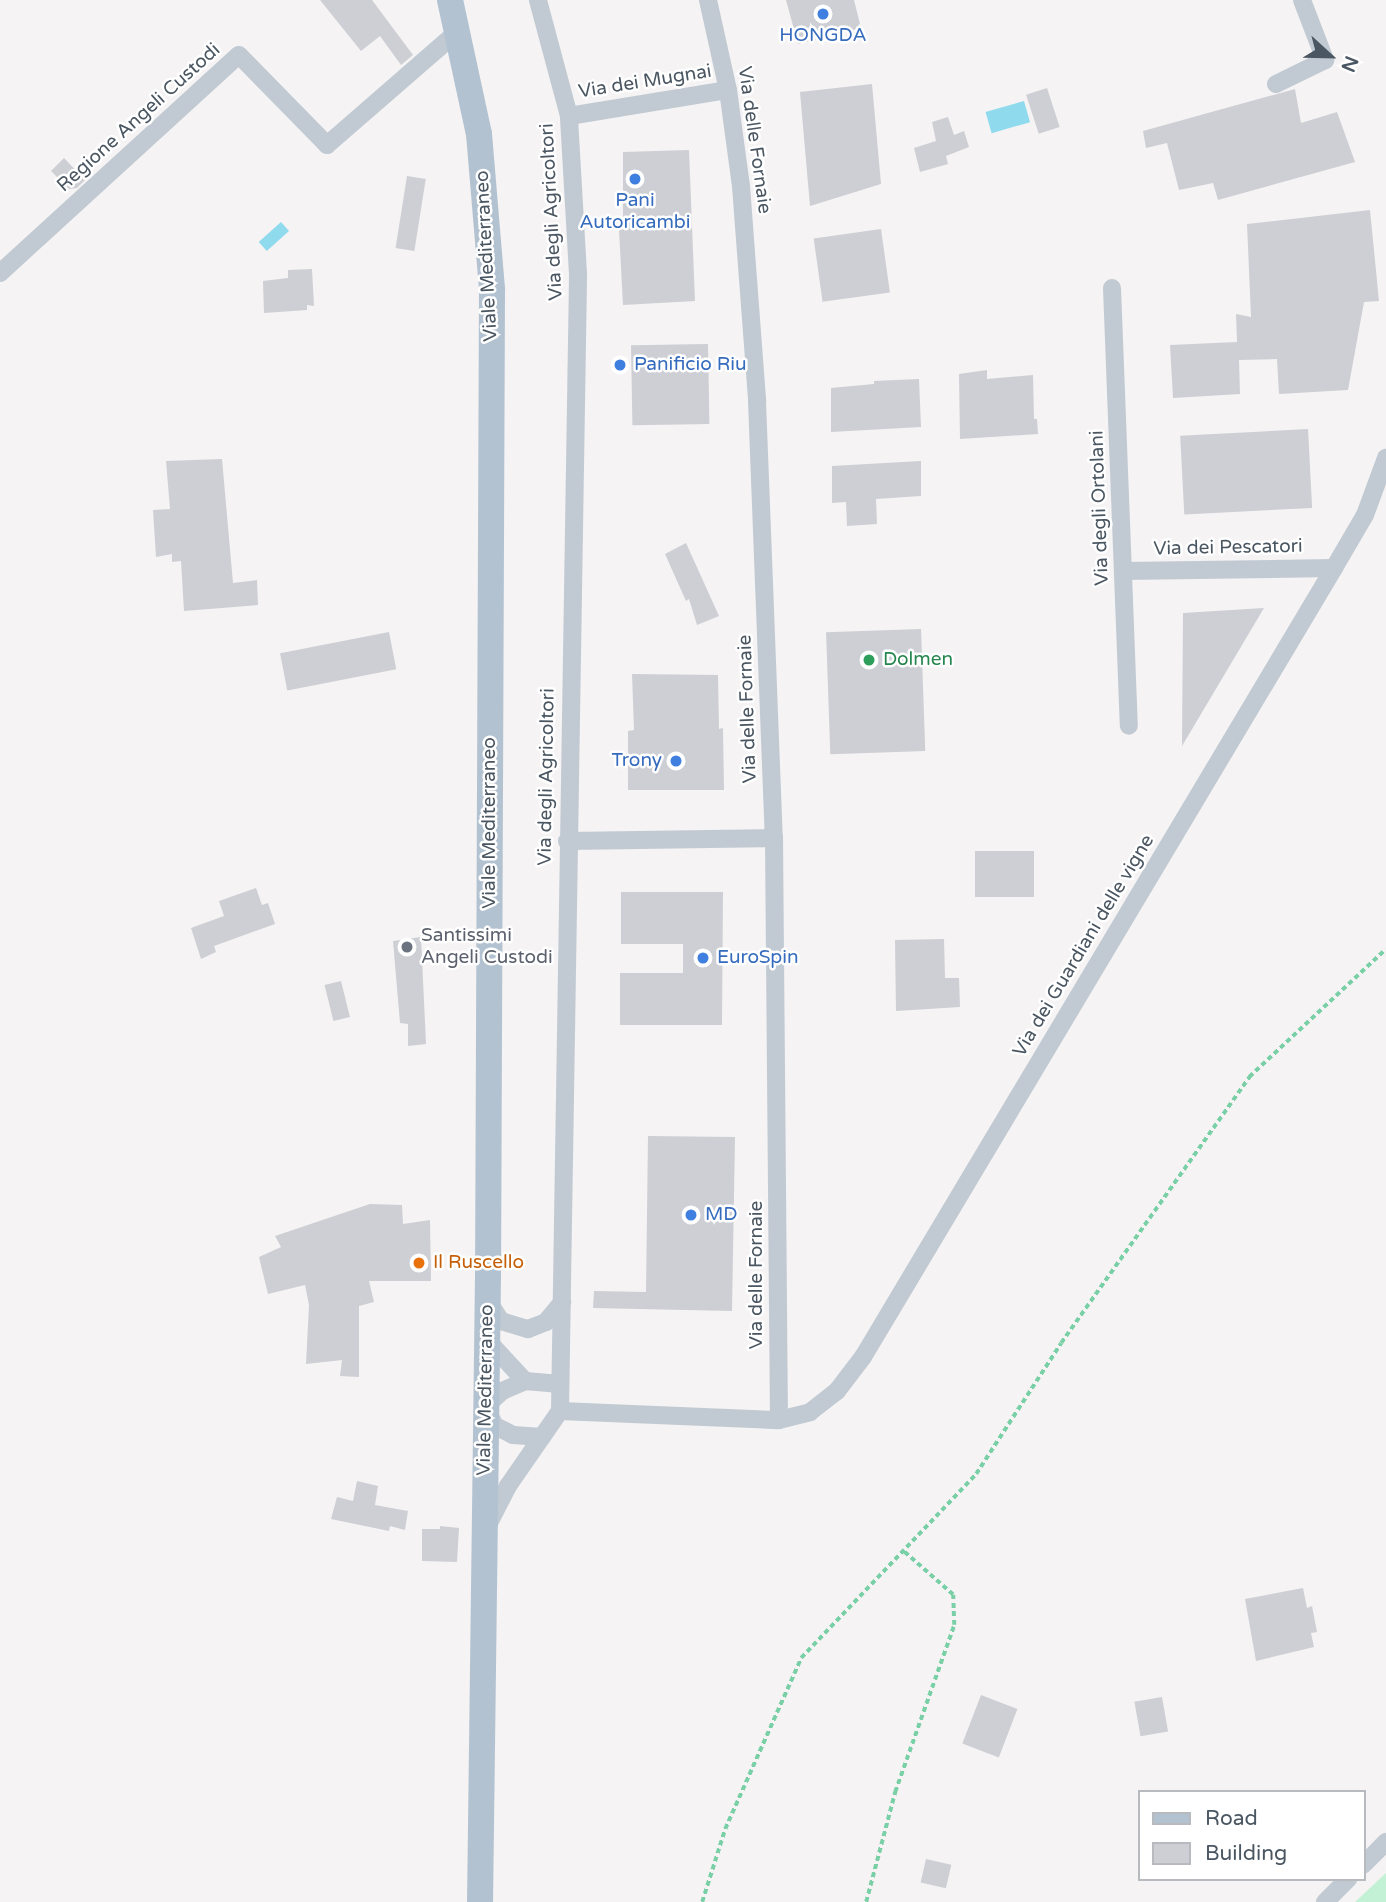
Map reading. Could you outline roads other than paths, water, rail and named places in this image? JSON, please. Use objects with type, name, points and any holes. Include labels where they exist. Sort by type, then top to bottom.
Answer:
[{"type":"main road","name":"Viale Mediterraneo","points":[[450,0],[479,134],[492,290],[488,1301],[482,1537],[480,1902]]},
{"type":"street","name":"Via degli Agricoltori","points":[[538,0],[569,116],[578,274],[566,841],[560,1411]]},
{"type":"street","name":"Via delle Fornaie","points":[[708,0],[729,90],[741,186],[757,401],[774,838],[779,1420]]},
{"type":"street","points":[[1276,84],[1325,60],[1301,0]]},
{"type":"street","name":"Regione Angeli Custodi","points":[[0,273],[239,55],[327,145],[458,31]]},
{"type":"street","name":"Via dei Mugnai","points":[[569,116],[729,90]]},
{"type":"street","name":"Via degli Ortolani","points":[[1112,288],[1129,726]]},
{"type":"street","name":"Via dei Guardiani delle vigne","points":[[560,1411],[779,1420],[810,1412],[837,1391],[863,1357],[1334,568],[1365,515],[1386,457]]},
{"type":"street","name":"Via dei Pescatori","points":[[1123,571],[1334,568]]},
{"type":"street","points":[[566,841],[774,838]]},
{"type":"street","points":[[488,1301],[502,1321],[528,1329],[546,1322],[562,1301]]},
{"type":"street","points":[[486,1339],[525,1381]]},
{"type":"street","points":[[542,1437],[513,1435],[495,1426],[485,1407],[502,1391],[525,1381],[560,1384]]},
{"type":"street","points":[[482,1537],[508,1486],[560,1411]]},
{"type":"street","points":[[1365,1863],[1386,1842]]},
{"type":"street","points":[[1325,1902],[1346,1881]]},
{"type":"water","points":[[1024,101],[1030,122],[992,133],[986,112]]},
{"type":"water","points":[[281,222],[289,231],[267,251],[259,242]]},
{"type":"place","name":"HONGDA","points":[[823,14]]},
{"type":"place","name":"Pani Autoricambi","points":[[635,179]]},
{"type":"place","name":"Panificio Riu","points":[[620,365]]},
{"type":"place","name":"Dolmen","points":[[869,660]]},
{"type":"place","name":"Trony","points":[[676,761]]},
{"type":"place","name":"Santissimi Angeli Custodi","points":[[407,947]]},
{"type":"place","name":"EuroSpin","points":[[703,958]]},
{"type":"place","name":"MD","points":[[691,1215]]},
{"type":"place","name":"Il Ruscello","points":[[419,1263]]}]
